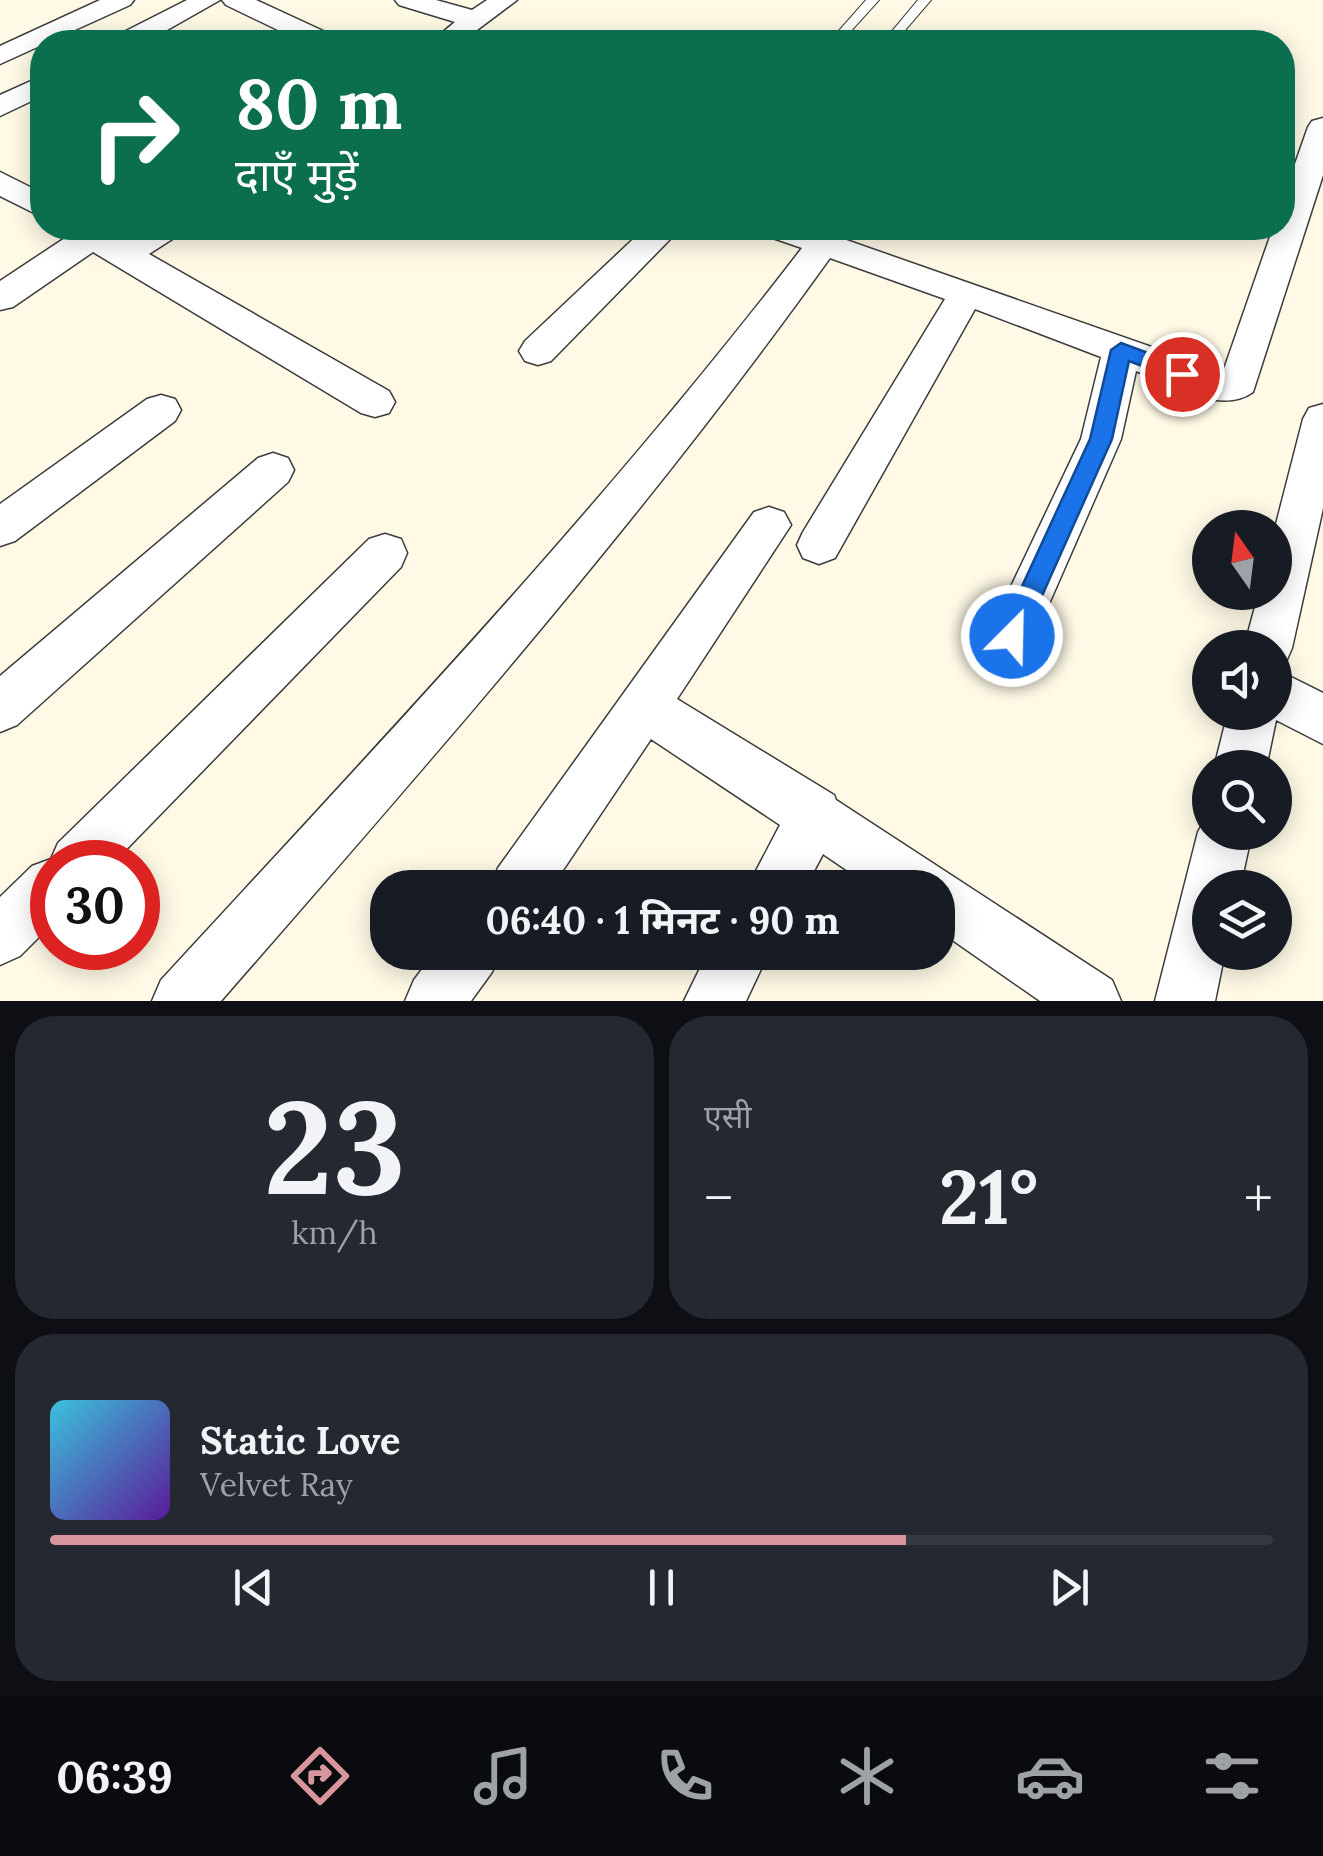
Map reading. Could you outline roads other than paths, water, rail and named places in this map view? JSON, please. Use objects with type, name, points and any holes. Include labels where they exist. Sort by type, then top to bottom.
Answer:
[{"type":"street","points":[[56,30],[121,0]]},
{"type":"street","points":[[149,30],[207,0]]},
{"type":"street","points":[[235,0],[299,30]]},
{"type":"street","points":[[408,0],[476,20]]},
{"type":"street","points":[[461,30],[504,0]]},
{"type":"street","points":[[0,56],[30,42]]},
{"type":"street","points":[[0,107],[30,91]]},
{"type":"street","points":[[1295,212],[1323,126]]},
{"type":"street","points":[[0,182],[30,200]]},
{"type":"street","points":[[4,290],[74,240]]},
{"type":"street","points":[[99,240],[375,402]]},
{"type":"street","points":[[124,254],[146,240]]},
{"type":"street","points":[[538,352],[652,240]]},
{"type":"street","points":[[810,240],[1221,388],[1240,382],[1286,240]]},
{"type":"street","points":[[182,1001],[607,523],[741,359],[822,245]]},
{"type":"street","points":[[819,545],[966,294]]},
{"type":"street","points":[[1012,636],[1101,439],[1121,350]]},
{"type":"street","points":[[0,528],[161,410]]},
{"type":"street","points":[[1272,630],[1323,420]]},
{"type":"street","points":[[0,708],[273,470]]},
{"type":"street","points":[[530,870],[770,525]]},
{"type":"street","points":[[99,840],[385,553]]},
{"type":"street","points":[[1292,702],[1323,720]]},
{"type":"street","points":[[644,706],[897,870]]},
{"type":"street","points":[[785,870],[815,814]]},
{"type":"street","points":[[0,936],[30,907]]},
{"type":"street","points":[[955,909],[1090,1001]]},
{"type":"street","points":[[435,1001],[458,970]]},
{"type":"street","points":[[714,1001],[730,970]]},
{"type":"street","points":[[1185,1001],[1192,970]]},
{"type":"lane","points":[[846,30],[873,0]]},
{"type":"lane","points":[[899,30],[925,0]]}]
